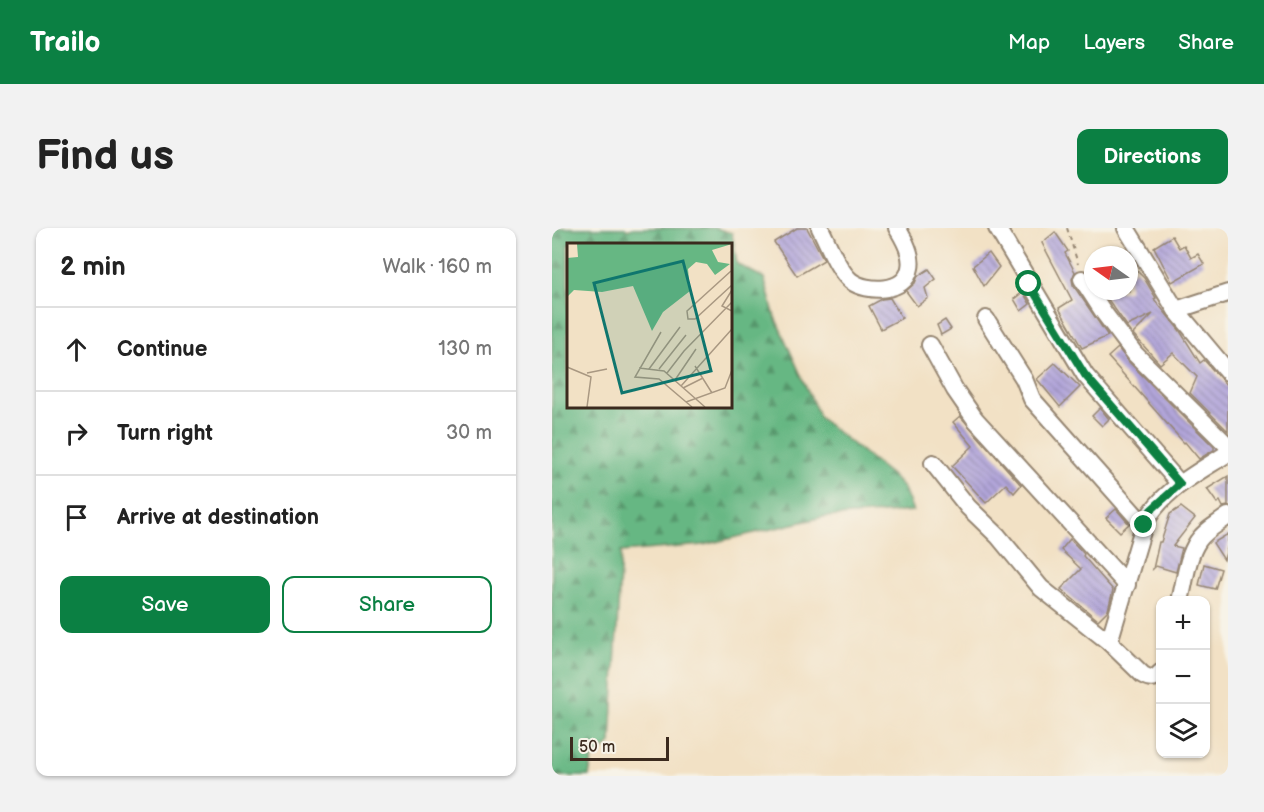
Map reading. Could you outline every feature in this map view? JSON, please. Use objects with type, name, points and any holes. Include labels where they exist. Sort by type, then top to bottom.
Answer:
[{"type":"street","points":[[820,228],[844,275],[863,287],[884,289],[896,286],[907,276],[911,267],[906,243],[897,228]]},
{"type":"street","points":[[997,228],[1085,375],[1180,484]]},
{"type":"street","points":[[1126,228],[1176,310],[1228,372]]},
{"type":"street","points":[[1082,279],[1135,354],[1228,446]]},
{"type":"street","points":[[1176,310],[1228,293]]},
{"type":"street","points":[[986,319],[1024,379],[1032,399],[1144,525]]},
{"type":"street","points":[[930,345],[975,420],[1127,585]]},
{"type":"street","points":[[1109,642],[1144,525],[1151,510],[1180,484],[1228,453]]},
{"type":"street","points":[[933,463],[968,507],[998,536],[1041,588],[1109,642],[1148,678],[1156,676]]},
{"type":"street","points":[[1181,596],[1191,554],[1198,540],[1228,516]]},
{"type":"path","points":[[1067,228],[1082,279]]},
{"type":"green space","points":[[552,228],[625,228],[628,230],[633,228],[715,228],[732,233],[737,264],[764,278],[775,317],[820,418],[891,475],[904,489],[913,511],[823,517],[703,545],[621,552],[611,743],[592,759],[589,776],[552,776]]},
{"type":"building","points":[[797,228],[807,228],[824,260],[797,276],[774,242]]},
{"type":"building","points":[[1055,232],[1068,251],[1065,253],[1075,272],[1072,279],[1073,285],[1108,336],[1082,348],[1059,308],[1072,300],[1042,243]]},
{"type":"building","points":[[1172,236],[1179,248],[1184,245],[1191,258],[1198,254],[1204,264],[1172,282],[1154,247]]},
{"type":"building","points":[[989,253],[999,267],[984,286],[973,266]]},
{"type":"building","points":[[929,269],[936,279],[925,288],[928,298],[917,306],[906,291],[915,283],[918,276]]},
{"type":"building","points":[[1138,272],[1156,298],[1154,299],[1180,331],[1200,363],[1204,360],[1228,387],[1228,431],[1190,393],[1197,377],[1173,353],[1160,364],[1133,334],[1153,314],[1127,326],[1108,300],[1138,300]]},
{"type":"building","points":[[1023,292],[1030,304],[1021,311],[1014,299]]},
{"type":"building","points":[[890,298],[902,318],[881,329],[869,306],[882,299]]},
{"type":"building","points":[[945,320],[951,329],[941,335],[937,325]]},
{"type":"building","points":[[1118,348],[1128,361],[1214,447],[1214,450],[1199,459],[1108,357]]},
{"type":"building","points":[[1055,363],[1080,387],[1060,407],[1037,379]]},
{"type":"building","points":[[1100,408],[1109,419],[1102,426],[1092,416]]},
{"type":"building","points":[[960,416],[1021,485],[1014,493],[1006,484],[986,503],[952,466],[973,446],[953,422]]},
{"type":"building","points":[[1228,476],[1228,506],[1223,507],[1220,501],[1217,503],[1207,489]]},
{"type":"building","points":[[1181,507],[1195,518],[1173,546],[1182,548],[1176,572],[1156,566],[1153,569],[1159,542],[1161,542],[1170,514]]},
{"type":"building","points":[[1116,509],[1129,524],[1120,532],[1106,518]]},
{"type":"building","points":[[1228,534],[1228,545],[1224,560],[1213,543]]},
{"type":"building","points":[[1070,539],[1113,590],[1108,610],[1098,620],[1061,589],[1081,569],[1061,550]]},
{"type":"building","points":[[1204,564],[1221,569],[1215,589],[1199,585]]},
{"type":"route","points":[[1029,284],[1085,375],[1180,484],[1151,510],[1144,525]]}]
